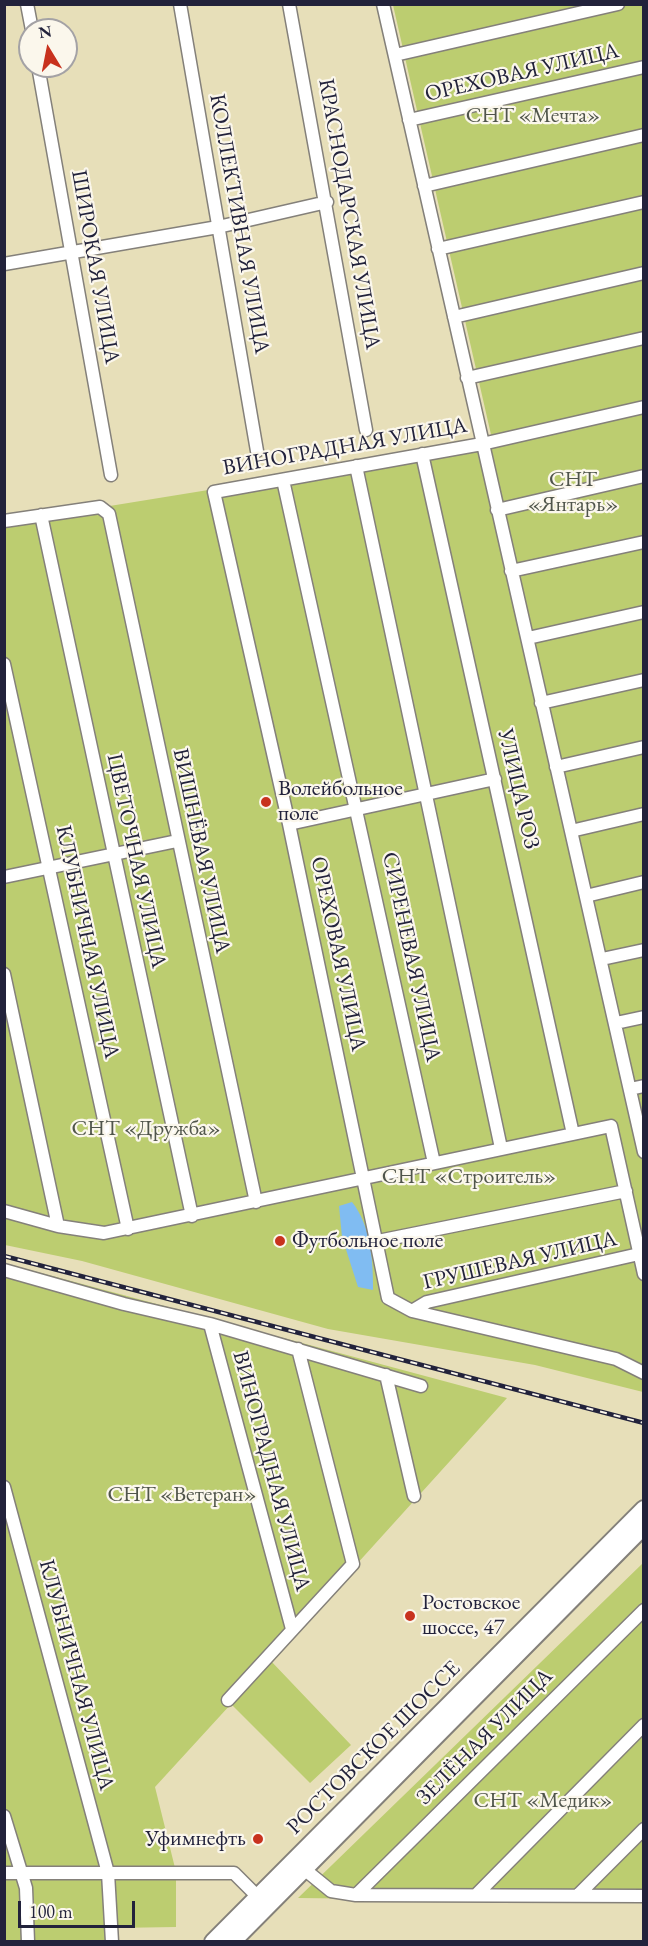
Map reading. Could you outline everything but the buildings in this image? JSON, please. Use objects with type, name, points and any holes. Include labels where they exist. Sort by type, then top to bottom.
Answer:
[{"type":"highway","name":"РОСТОВСКОЕ ШОССЕ","points":[[299,1865],[644,1509]]},
{"type":"highway","name":"РОСТОВСКОЕ ШОССЕ","points":[[213,1941],[262,1901],[644,1526]]},
{"type":"highway","name":"РОСТОВСКОЕ ШОССЕ","points":[[232,1941],[262,1901]]},
{"type":"street","name":"КОЛЛЕКТИВНАЯ УЛИЦА","points":[[180,4],[257,451]]},
{"type":"street","name":"КРАСНОДАРСКАЯ УЛИЦА","points":[[289,4],[327,202],[366,430]]},
{"type":"street","points":[[383,4],[528,638],[541,704],[602,959],[644,1152]]},
{"type":"street","points":[[395,55],[618,4]]},
{"type":"street","name":"ОРЕХОВАЯ УЛИЦА","points":[[410,120],[644,67]]},
{"type":"street","name":"ШИРОКАЯ УЛИЦА","points":[[40,78],[111,475]]},
{"type":"street","points":[[424,186],[644,135]]},
{"type":"street","points":[[4,264],[218,227],[327,202]]},
{"type":"street","points":[[438,249],[644,202]]},
{"type":"street","points":[[454,317],[644,273]]},
{"type":"street","points":[[467,378],[644,338]]},
{"type":"street","name":"ВИНОГРАДНАЯ УЛИЦА","points":[[214,492],[482,444],[644,407]]},
{"type":"street","name":"УЛИЦА РОЗ","points":[[422,454],[573,1134]]},
{"type":"street","points":[[356,466],[501,1148]]},
{"type":"street","points":[[497,510],[644,476]]},
{"type":"street","name":"СИРЕНЕВАЯ УЛИЦА","points":[[283,480],[434,1163]]},
{"type":"street","name":"ОРЕХОВАЯ УЛИЦА","points":[[214,492],[289,824],[378,1241],[388,1298],[412,1311]]},
{"type":"street","name":"ВИШНЁВАЯ УЛИЦА","points":[[40,515],[100,507],[106,509],[109,514],[177,841],[256,1202]]},
{"type":"street","points":[[4,521],[40,515]]},
{"type":"street","name":"ЦВЕТОЧНАЯ УЛИЦА","points":[[40,515],[192,1216]]},
{"type":"street","points":[[512,571],[644,542]]},
{"type":"street","points":[[528,638],[644,612]]},
{"type":"street","name":"КЛУБНИЧНАЯ УЛИЦА","points":[[4,664],[128,1229]]},
{"type":"street","points":[[541,704],[644,680]]},
{"type":"street","points":[[556,767],[644,747]]},
{"type":"street","points":[[289,824],[495,779]]},
{"type":"street","points":[[571,831],[644,814]]},
{"type":"street","points":[[4,877],[177,841]]},
{"type":"street","points":[[586,896],[644,882]]},
{"type":"street","points":[[602,959],[644,950]]},
{"type":"street","points":[[4,974],[58,1226]]},
{"type":"street","points":[[616,1023],[644,1017]]},
{"type":"street","points":[[630,1089],[644,1086]]},
{"type":"street","points":[[4,1211],[58,1226],[104,1233],[611,1126],[644,1274]]},
{"type":"street","points":[[378,1241],[626,1191]]},
{"type":"street","name":"ГРУШЕВАЯ УЛИЦА","points":[[412,1311],[427,1302],[639,1254]]},
{"type":"street","points":[[4,1270],[124,1304],[210,1324],[421,1386]]},
{"type":"street","points":[[412,1311],[616,1359],[644,1373]]},
{"type":"street","name":"ВИНОГРАДНАЯ УЛИЦА","points":[[210,1324],[292,1629]]},
{"type":"street","points":[[228,1700],[353,1564],[298,1349]]},
{"type":"street","points":[[386,1375],[414,1496]]},
{"type":"street","name":"КЛУБНИЧНАЯ УЛИЦА","points":[[4,1487],[108,1873],[112,1941]]},
{"type":"street","name":"ЗЕЛЁНАЯ УЛИЦА","points":[[356,1895],[644,1610]]},
{"type":"street","points":[[478,1893],[644,1725]]},
{"type":"street","points":[[4,1816],[22,1872],[28,1941]]},
{"type":"street","points":[[578,1896],[644,1829]]},
{"type":"street","points":[[299,1865],[330,1891],[356,1895],[478,1893],[644,1896]]},
{"type":"street","points":[[4,1874],[22,1872],[234,1873],[262,1901]]},
{"type":"green space","points":[[393,5],[643,5],[643,1392],[535,1365],[328,1329],[82,1261],[5,1245],[5,523],[356,466],[492,439]]},
{"type":"green space","name":"СНТ «Ветеран»","points":[[4,1263],[507,1398],[270,1660],[351,1745],[310,1783],[231,1704],[155,1787],[176,1872],[176,1927],[114,1928],[114,1941],[5,1941]]},
{"type":"green space","name":"СНТ «Медик»","points":[[643,1563],[643,1902],[298,1898]]},
{"type":"water","points":[[352,1202],[363,1222],[370,1244],[373,1290],[358,1287],[342,1237],[339,1206]]},
{"type":"railway","points":[[4,1256],[644,1423]]},
{"type":"place","name":"Волейбольное поле","points":[[266,802]]},
{"type":"place","name":"Футбольное поле","points":[[280,1241]]},
{"type":"place","name":"Ростовское шоссе, 47","points":[[410,1616]]},
{"type":"place","name":"Уфимнефть","points":[[258,1839]]},
{"type":"park label","name":"СНТ «Мечта»","points":[[533,116]]},
{"type":"park label","name":"СНТ «Янтарь»","points":[[573,492]]},
{"type":"park label","name":"СНТ «Дружба»","points":[[146,1129]]},
{"type":"park label","name":"СНТ «Строитель»","points":[[469,1177]]}]
